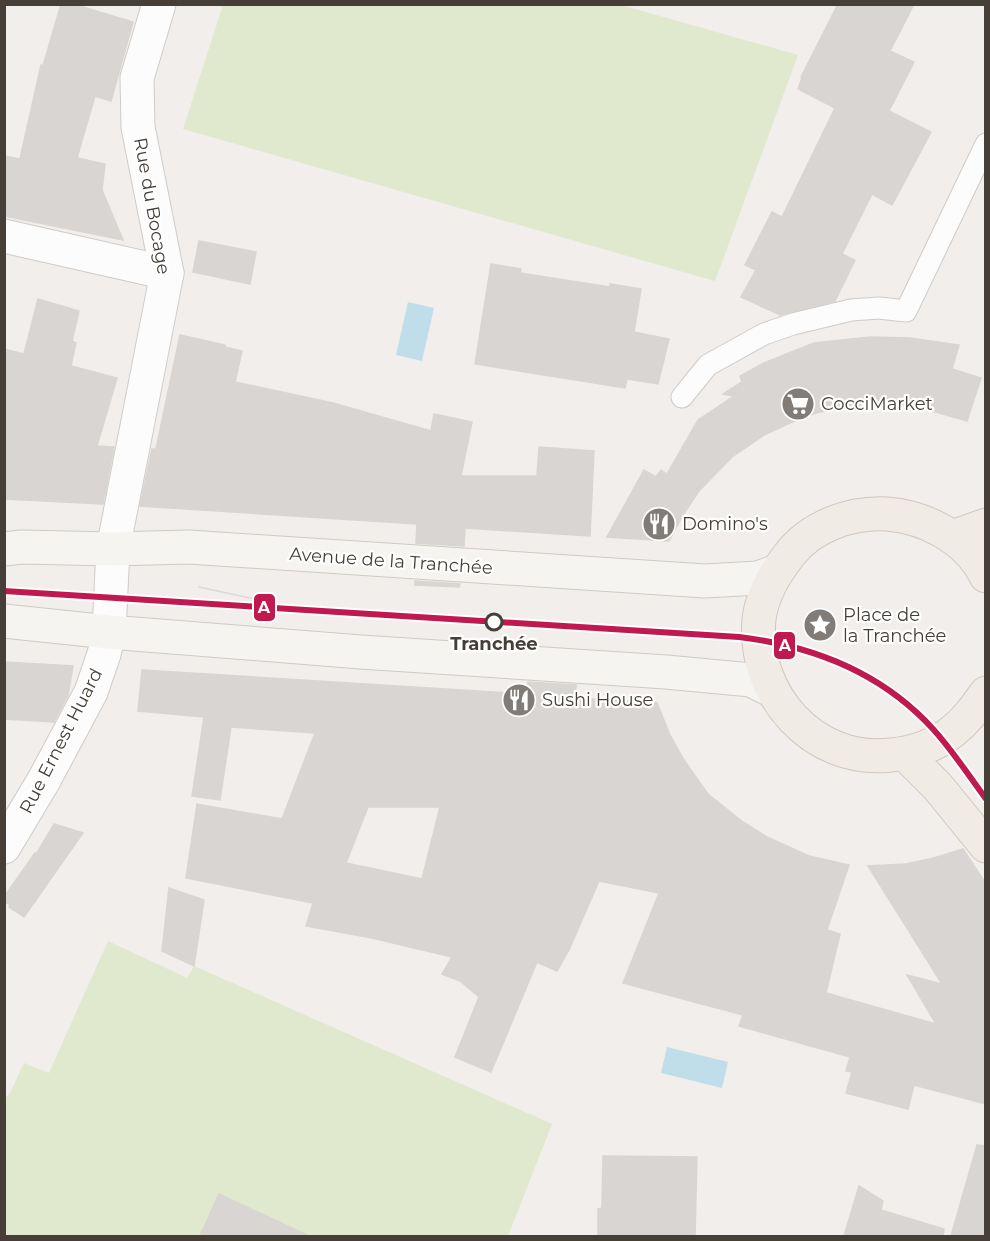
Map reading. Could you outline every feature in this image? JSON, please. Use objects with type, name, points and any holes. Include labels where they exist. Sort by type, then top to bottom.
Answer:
[{"type":"main road","points":[[986,576],[970,553],[952,537],[927,523],[900,515],[872,513],[844,519],[817,531],[795,548],[777,571],[766,593],[759,631],[762,666],[771,690],[783,709],[799,726],[817,739],[838,749],[882,756],[905,754],[930,746],[952,732],[971,714],[986,693]]},
{"type":"main road","points":[[952,537],[986,525]]},
{"type":"main road","name":"Avenue de la Tranchée","points":[[4,549],[22,547],[113,549],[189,547],[705,581],[758,578],[777,571]]},
{"type":"main road","points":[[7,623],[361,652],[666,672],[751,680],[771,690]]},
{"type":"main road","points":[[905,754],[938,787],[986,846]]},
{"type":"street","name":"Rue du Bocage","points":[[109,632],[113,549],[167,273],[138,127],[137,78],[159,4]]},
{"type":"street","points":[[4,236],[167,273]]},
{"type":"street","name":"Rue Ernest Huard","points":[[4,847],[44,780],[91,692],[109,632]]},
{"type":"lane","points":[[682,397],[708,365],[764,334],[793,324],[851,310],[879,308],[906,311],[986,144]]},
{"type":"green space","points":[[223,5],[621,5],[798,55],[715,281],[183,129]]},
{"type":"green space","points":[[108,941],[187,978],[194,966],[552,1124],[508,1236],[5,1236],[5,1098],[10,1093],[24,1063],[49,1073]]},
{"type":"water","points":[[408,302],[434,308],[422,361],[396,355]]},
{"type":"water","points":[[667,1047],[728,1062],[722,1088],[661,1073]]},
{"type":"building","points":[[61,4],[73,4],[133,22],[111,101],[95,96],[77,158],[105,164],[102,190],[123,240],[4,216],[4,156],[20,159],[41,65],[43,66]]},
{"type":"building","points":[[838,4],[914,4],[890,51],[914,62],[889,111],[931,132],[892,205],[872,194],[842,254],[855,260],[835,301],[780,315],[741,297],[756,270],[745,265],[772,212],[782,217],[835,108],[798,89],[801,77]]},
{"type":"building","points":[[199,241],[256,252],[250,284],[193,272]]},
{"type":"building","points":[[491,264],[521,269],[520,273],[610,287],[610,284],[641,289],[634,332],[669,339],[658,384],[627,379],[625,388],[475,364]]},
{"type":"building","points":[[38,299],[79,311],[72,341],[76,343],[71,366],[117,378],[97,446],[114,447],[103,504],[4,499],[4,349],[24,354]]},
{"type":"building","points":[[180,335],[242,351],[235,382],[333,403],[431,431],[434,414],[472,422],[461,476],[537,476],[539,447],[594,451],[590,536],[465,528],[464,546],[416,543],[417,524],[140,506],[152,449],[156,449]]},
{"type":"building","points":[[870,337],[910,338],[959,345],[952,369],[981,378],[967,421],[902,405],[847,406],[816,413],[764,435],[732,457],[699,491],[669,541],[607,537],[644,470],[656,477],[661,470],[667,474],[698,420],[734,396],[723,394],[742,382],[740,376],[764,363],[814,343]]},
{"type":"building","points":[[415,581],[460,584],[459,587],[415,585]]},
{"type":"building","points":[[4,662],[73,666],[68,695],[54,722],[4,719]]},
{"type":"building","points":[[142,670],[527,694],[528,682],[576,685],[576,698],[657,703],[670,735],[684,760],[708,794],[743,822],[767,837],[809,856],[849,865],[827,930],[840,934],[826,993],[936,1024],[907,975],[942,984],[868,866],[906,864],[963,849],[986,884],[986,1104],[914,1085],[908,1109],[846,1093],[852,1072],[846,1071],[850,1057],[739,1026],[743,1015],[623,983],[659,893],[599,881],[569,950],[557,971],[537,962],[491,1072],[455,1057],[479,997],[460,981],[442,974],[452,957],[372,938],[306,926],[313,903],[186,878],[197,804],[282,819],[315,733],[231,727],[220,800],[192,796],[204,717],[138,711]],"holes":[[[368,807],[440,807],[422,879],[346,863]]]},
{"type":"building","points":[[54,824],[83,833],[24,917],[9,907],[4,897],[37,853]]},
{"type":"building","points":[[169,888],[204,900],[194,966],[162,951]]},
{"type":"building","points":[[977,1145],[986,1146],[986,1236],[951,1236]]},
{"type":"building","points":[[603,1156],[697,1157],[695,1236],[598,1236],[598,1209],[602,1208]]},
{"type":"building","points":[[859,1186],[883,1201],[881,1210],[944,1229],[943,1236],[844,1236]]},
{"type":"building","points":[[219,1194],[309,1236],[200,1236]]},
{"type":"tram line","points":[[199,587],[301,609]]},
{"type":"transit line","name":"A","points":[[4,591],[739,637],[766,641],[793,647],[845,665],[892,692],[933,729],[986,799]]},
{"type":"place","name":"CocciMarket","points":[[798,404]]},
{"type":"place","name":"Domino's","points":[[659,524]]},
{"type":"place","name":"Tranchée","points":[[494,622]]},
{"type":"place","name":"Place de la Tranchée","points":[[820,625]]},
{"type":"place","name":"Sushi House","points":[[519,700]]}]
